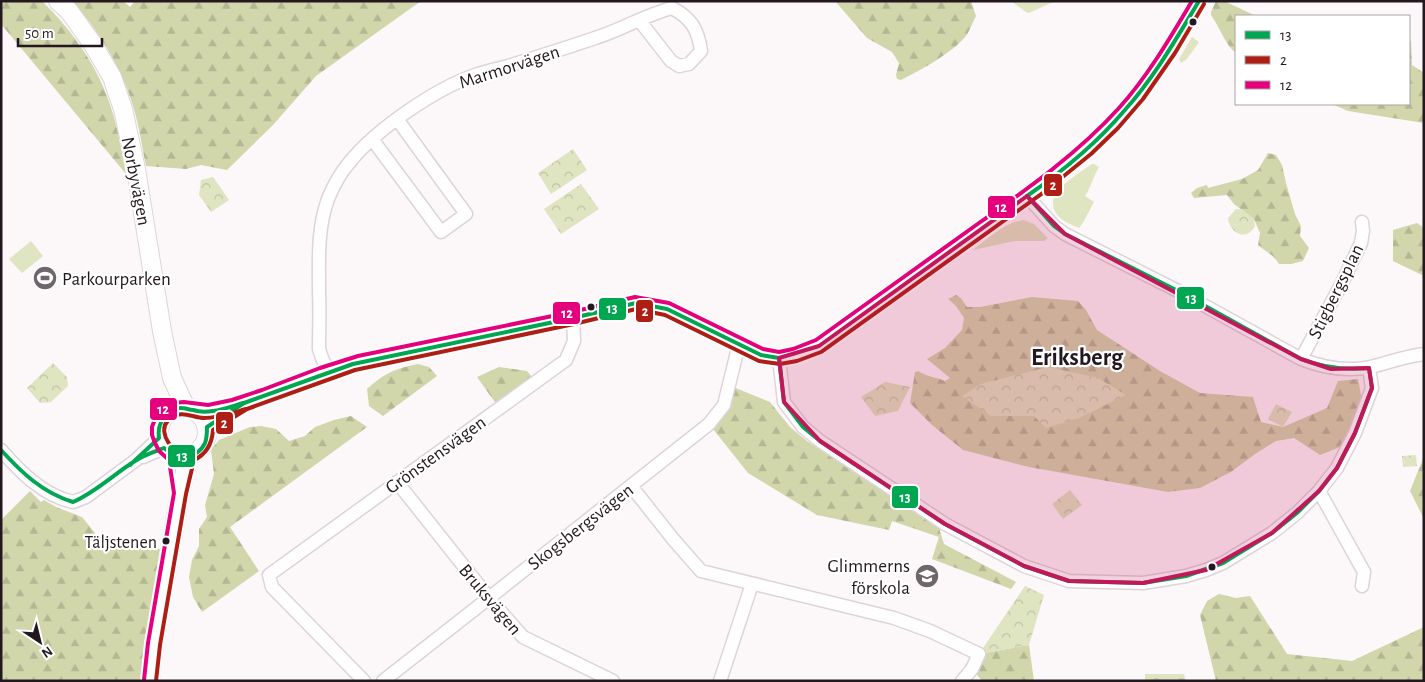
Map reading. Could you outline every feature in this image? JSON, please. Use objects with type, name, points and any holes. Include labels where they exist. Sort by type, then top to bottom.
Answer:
[{"type":"street","name":"Norbyvägen","points":[[58,1],[69,11],[92,43],[112,77],[123,109],[136,169],[162,331],[172,378],[184,410]]},
{"type":"street","points":[[150,681],[154,644],[180,493],[172,449],[158,433],[159,425],[164,417],[184,410],[214,411],[244,403],[328,372],[362,362],[636,303],[667,309],[761,355],[779,358],[795,355],[819,346],[1063,170],[1112,126],[1149,80],[1199,1]]},
{"type":"street","name":"Marmorvägen","points":[[328,372],[319,350],[319,241],[328,199],[348,163],[396,119],[435,94],[474,75],[607,34],[656,12],[672,8],[684,14],[694,26],[699,38],[700,51],[689,64],[680,66],[671,61],[639,20]]},
{"type":"street","points":[[372,139],[441,232],[466,214],[396,119]]},
{"type":"street","points":[[1027,196],[1054,226],[1065,234],[1180,292],[1302,359],[1317,365],[1331,369],[1369,368],[1424,354]]},
{"type":"street","name":"Stigbergsplan","points":[[1302,359],[1342,284],[1361,243],[1362,222]]},
{"type":"street","name":"Grönstensvägen","points":[[364,681],[272,587],[269,575],[566,360],[574,342],[573,318]]},
{"type":"street","name":"Skogsbergsvägen","points":[[382,681],[709,424],[724,404],[739,344]]},
{"type":"street","points":[[779,358],[784,402],[803,427],[820,441],[945,524],[1024,566],[1069,581],[1143,583],[1181,577],[1223,563],[1272,533],[1297,513],[1319,491],[1337,468],[1355,433],[1372,388],[1369,368]]},
{"type":"street","points":[[207,427],[244,403]]},
{"type":"street","points":[[1,450],[27,476],[55,497],[73,502],[86,497],[136,460],[172,449],[200,450],[207,436],[207,427],[203,419],[184,410]]},
{"type":"street","name":"Bruksvägen","points":[[397,482],[489,598],[523,637],[613,681]]},
{"type":"street","points":[[631,486],[701,571],[894,618],[930,631],[979,654],[972,669],[962,681]]},
{"type":"street","points":[[1319,491],[1364,572],[1362,586]]},
{"type":"street","points":[[720,681],[752,584]]},
{"type":"highlighted area","points":[[1027,196],[1065,234],[1301,359],[1331,369],[1369,368],[1372,388],[1355,433],[1337,468],[1319,491],[1272,533],[1206,570],[1143,583],[1069,581],[1024,566],[945,524],[820,441],[784,402],[779,358],[819,346]]},
{"type":"green space","points":[[1,1],[42,1],[75,39],[94,68],[108,98],[117,129],[126,174],[1,24]]},
{"type":"green space","points":[[71,1],[123,1],[130,7],[135,1],[421,1],[316,76],[273,125],[227,170],[201,165],[186,169],[146,166],[139,128],[123,78],[99,36],[81,11]]},
{"type":"green space","points":[[835,1],[971,1],[976,16],[967,35],[952,49],[901,80],[897,79],[899,63],[892,52],[867,38]]},
{"type":"green space","points":[[1011,1],[1053,1],[1053,2],[1029,13]]},
{"type":"green space","points":[[1216,1],[1224,1],[1254,15],[1235,15],[1235,52],[1226,41],[1211,12]]},
{"type":"green space","points":[[1192,37],[1199,42],[1187,59],[1181,63],[1179,59]]},
{"type":"green space","points":[[1411,41],[1412,65],[1424,73],[1424,123],[1348,111],[1334,105],[1410,105]]},
{"type":"green space","points":[[573,149],[587,170],[551,194],[538,173]]},
{"type":"green space","points":[[1268,153],[1276,155],[1282,165],[1295,214],[1301,226],[1300,236],[1309,248],[1303,261],[1279,264],[1258,245],[1260,233],[1254,219],[1234,204],[1227,195],[1194,198],[1191,193],[1197,188],[1207,185],[1208,188],[1242,179],[1258,170]]},
{"type":"green space","points":[[1092,164],[1099,167],[1085,196],[1094,202],[1079,228],[1061,219],[1053,207],[1053,201],[1060,188]]},
{"type":"green space","points":[[213,177],[229,200],[211,212],[199,195],[201,180]]},
{"type":"green space","points":[[581,184],[599,209],[561,234],[544,209]]},
{"type":"green space","points":[[1236,209],[1243,210],[1254,219],[1255,226],[1248,234],[1239,234],[1229,223],[1228,218]]},
{"type":"green space","points":[[1024,220],[1034,224],[1048,238],[1044,241],[1015,241],[973,250],[1003,227]]},
{"type":"green space","points":[[1417,223],[1424,228],[1424,276],[1393,261],[1393,230]]},
{"type":"green space","points":[[31,241],[43,256],[22,273],[9,259]]},
{"type":"green space","name":"Parkourparken","points":[[48,266],[58,277],[43,291],[33,280]]},
{"type":"green space","points":[[956,295],[961,298],[967,307],[980,307],[1032,297],[1078,301],[1086,310],[1097,330],[1160,371],[1200,393],[1253,397],[1261,422],[1283,427],[1327,408],[1338,381],[1358,379],[1362,400],[1345,445],[1320,455],[1294,438],[1276,441],[1231,472],[1200,488],[1168,492],[1029,467],[963,450],[932,425],[910,403],[915,372],[918,371],[945,381],[950,378],[927,359],[945,348],[962,330],[964,318],[956,306],[948,299]]},
{"type":"green space","points":[[53,363],[67,377],[68,386],[51,402],[40,403],[27,388]]},
{"type":"green space","points":[[418,364],[429,367],[437,376],[383,416],[369,406],[367,389],[390,372]]},
{"type":"green space","points":[[499,367],[527,371],[536,382],[499,408],[477,377]]},
{"type":"green space","points":[[1048,367],[1098,378],[1126,395],[1079,418],[1046,428],[1034,416],[991,416],[962,396],[981,384]]},
{"type":"green space","points":[[885,382],[910,387],[898,411],[875,416],[861,397]]},
{"type":"green space","points":[[728,385],[770,402],[790,427],[807,441],[939,528],[944,544],[1016,582],[1011,589],[932,559],[939,537],[892,521],[889,530],[817,515],[748,473],[709,424]]},
{"type":"green space","points":[[1276,404],[1292,412],[1283,427],[1268,419]]},
{"type":"green space","points":[[351,416],[367,427],[230,527],[259,571],[202,612],[193,597],[189,577],[192,560],[199,546],[199,529],[207,517],[205,505],[214,474],[211,450],[219,440],[250,427],[261,426],[276,429],[289,441],[305,436],[315,427]]},
{"type":"green space","points":[[1416,455],[1417,466],[1403,467],[1402,456]]},
{"type":"green space","points":[[1424,456],[1424,519],[1410,491]]},
{"type":"green space","points":[[1070,490],[1082,505],[1063,519],[1052,504]]},
{"type":"green space","points":[[30,491],[41,502],[44,500],[82,517],[107,548],[119,539],[160,549],[140,681],[1,681],[1,520]]},
{"type":"green space","points":[[1025,586],[1044,595],[1029,645],[979,654]]},
{"type":"green space","points":[[1219,594],[1236,598],[1250,596],[1287,654],[1352,661],[1424,627],[1424,681],[1216,681],[1200,615],[1207,601]]},
{"type":"green space","points":[[1029,645],[1034,681],[982,681],[972,669],[979,654]]},
{"type":"green space","points":[[1145,674],[1184,674],[1186,681],[1145,681]]},
{"type":"transit line","name":"12","points":[[144,680],[148,643],[174,493],[169,460],[159,451],[152,435],[152,427],[160,411],[173,403],[184,402],[208,405],[232,400],[358,356],[572,312],[635,297],[669,303],[763,349],[779,352],[816,340],[1016,197],[1087,140],[1119,108],[1140,83],[1192,1]]},
{"type":"transit line","name":"13","points":[[1027,196],[1053,177],[1102,135],[1124,111],[1155,72],[1199,1]]},
{"type":"transit line","name":"2","points":[[156,681],[160,645],[186,494],[194,460],[208,448],[213,430],[247,409],[355,370],[574,324],[636,309],[665,315],[759,361],[780,364],[797,361],[821,352],[1044,192],[1091,154],[1118,128],[1143,99],[1175,53],[1204,4]]},
{"type":"transit line","name":"13","points":[[1027,196],[1054,226],[1065,234],[1180,292],[1301,359],[1335,368],[1369,368]]},
{"type":"transit line","name":"13","points":[[1,450],[17,467],[43,488],[73,502],[135,461],[164,448],[180,456],[192,455],[201,449],[205,443],[207,427],[244,403],[353,364],[636,303],[667,309],[761,355],[779,358]]},
{"type":"transit line","name":"13","points":[[779,358],[784,402],[803,427],[820,441],[945,524],[1024,566],[1069,581],[1143,583],[1186,576],[1223,563],[1272,533],[1297,513],[1319,491],[1337,468],[1355,433],[1372,388],[1369,368]]},
{"type":"transit line","name":"13","points":[[130,465],[159,438],[161,422],[171,410],[182,408],[210,411],[243,403]]},
{"type":"transit line","name":"2","points":[[178,451],[169,443],[164,432],[167,422],[171,418],[180,414],[209,418],[246,409]]},
{"type":"place","name":"Parkourparken","points":[[45,278]]},
{"type":"place","name":"Täljstenen","points":[[166,541]]},
{"type":"place","name":"Glimmerns förskola","points":[[927,576]]},
{"type":"district","name":"Eriksberg","points":[[1077,357]]}]
